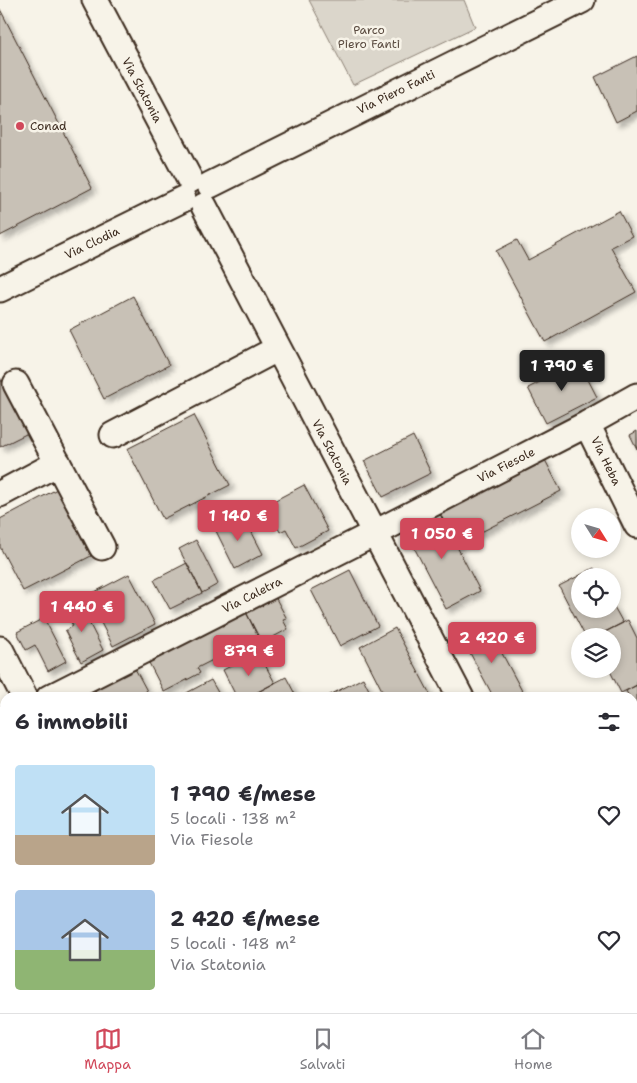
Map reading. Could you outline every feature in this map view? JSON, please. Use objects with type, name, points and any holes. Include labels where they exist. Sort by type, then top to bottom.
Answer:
[{"type":"street","name":"Via Statonia","points":[[95,0],[458,692]]},
{"type":"street","name":"Via Piero Fanti","points":[[197,192],[582,0]]},
{"type":"street","name":"Via Clodia","points":[[0,289],[197,192]]},
{"type":"street","points":[[113,435],[277,349]]},
{"type":"street","points":[[16,384],[102,547]]},
{"type":"street","name":"Via Fiesole","points":[[374,534],[587,424],[637,396]]},
{"type":"street","name":"Via Heba","points":[[587,424],[637,525]]},
{"type":"street","points":[[0,494],[58,464]]},
{"type":"street","name":"Via Caletra","points":[[61,692],[374,534]]},
{"type":"street","points":[[0,649],[22,692]]},
{"type":"green space","name":"Parco Piero Fanti","points":[[309,0],[464,0],[475,27],[353,85]]},
{"type":"building","points":[[0,9],[92,188],[0,236]]},
{"type":"building","points":[[637,56],[637,111],[616,122],[595,77]]},
{"type":"building","points":[[619,211],[632,236],[611,247],[636,292],[545,342],[496,251],[517,240],[528,260]]},
{"type":"building","points":[[133,296],[169,365],[104,399],[69,330]]},
{"type":"building","points":[[579,362],[597,397],[546,423],[528,388]]},
{"type":"building","points":[[0,378],[28,433],[0,447]]},
{"type":"building","points":[[194,415],[230,485],[163,519],[127,449]]},
{"type":"building","points":[[637,431],[637,449],[630,435]]},
{"type":"building","points":[[413,436],[431,473],[383,497],[364,461]]},
{"type":"building","points":[[543,456],[561,491],[456,545],[438,510]]},
{"type":"building","points":[[304,485],[328,531],[296,548],[286,529],[280,532],[266,505]]},
{"type":"building","points":[[57,489],[91,556],[23,591],[0,547],[0,519]]},
{"type":"building","points":[[438,510],[480,591],[446,609],[404,528]]},
{"type":"building","points":[[233,517],[237,526],[246,521],[263,554],[235,569],[214,527]]},
{"type":"building","points":[[196,540],[218,584],[202,593],[179,549]]},
{"type":"building","points":[[187,563],[202,593],[170,609],[154,580]]},
{"type":"building","points":[[350,570],[378,626],[340,646],[311,590]]},
{"type":"building","points":[[129,574],[155,624],[113,646],[87,596]]},
{"type":"building","points":[[571,580],[571,609],[559,586]]},
{"type":"building","points":[[273,593],[287,619],[283,620],[288,629],[262,643],[244,608]]},
{"type":"building","points":[[78,601],[103,650],[81,662],[65,631],[73,626],[64,608]]},
{"type":"building","points":[[244,608],[258,637],[197,668],[200,673],[164,692],[147,659]]},
{"type":"building","points":[[44,618],[66,661],[48,671],[35,645],[26,650],[17,632]]},
{"type":"building","points":[[576,618],[620,618],[623,623],[613,628],[581,628]]},
{"type":"building","points":[[628,620],[637,638],[637,685],[620,692],[614,678],[621,678],[621,628],[612,628]]},
{"type":"building","points":[[487,625],[522,691],[491,692],[462,638]]},
{"type":"building","points":[[395,628],[429,692],[383,692],[360,647]]},
{"type":"building","points":[[258,652],[275,683],[258,692],[234,692],[223,670]]},
{"type":"building","points":[[132,663],[147,691],[96,692],[92,685]]},
{"type":"building","points":[[286,677],[294,692],[258,692]]},
{"type":"building","points":[[363,678],[370,692],[336,692]]},
{"type":"building","points":[[211,680],[218,692],[188,692]]},
{"type":"building","points":[[637,685],[637,692],[626,691]]},
{"type":"place","name":"Conad","points":[[20,126]]}]
